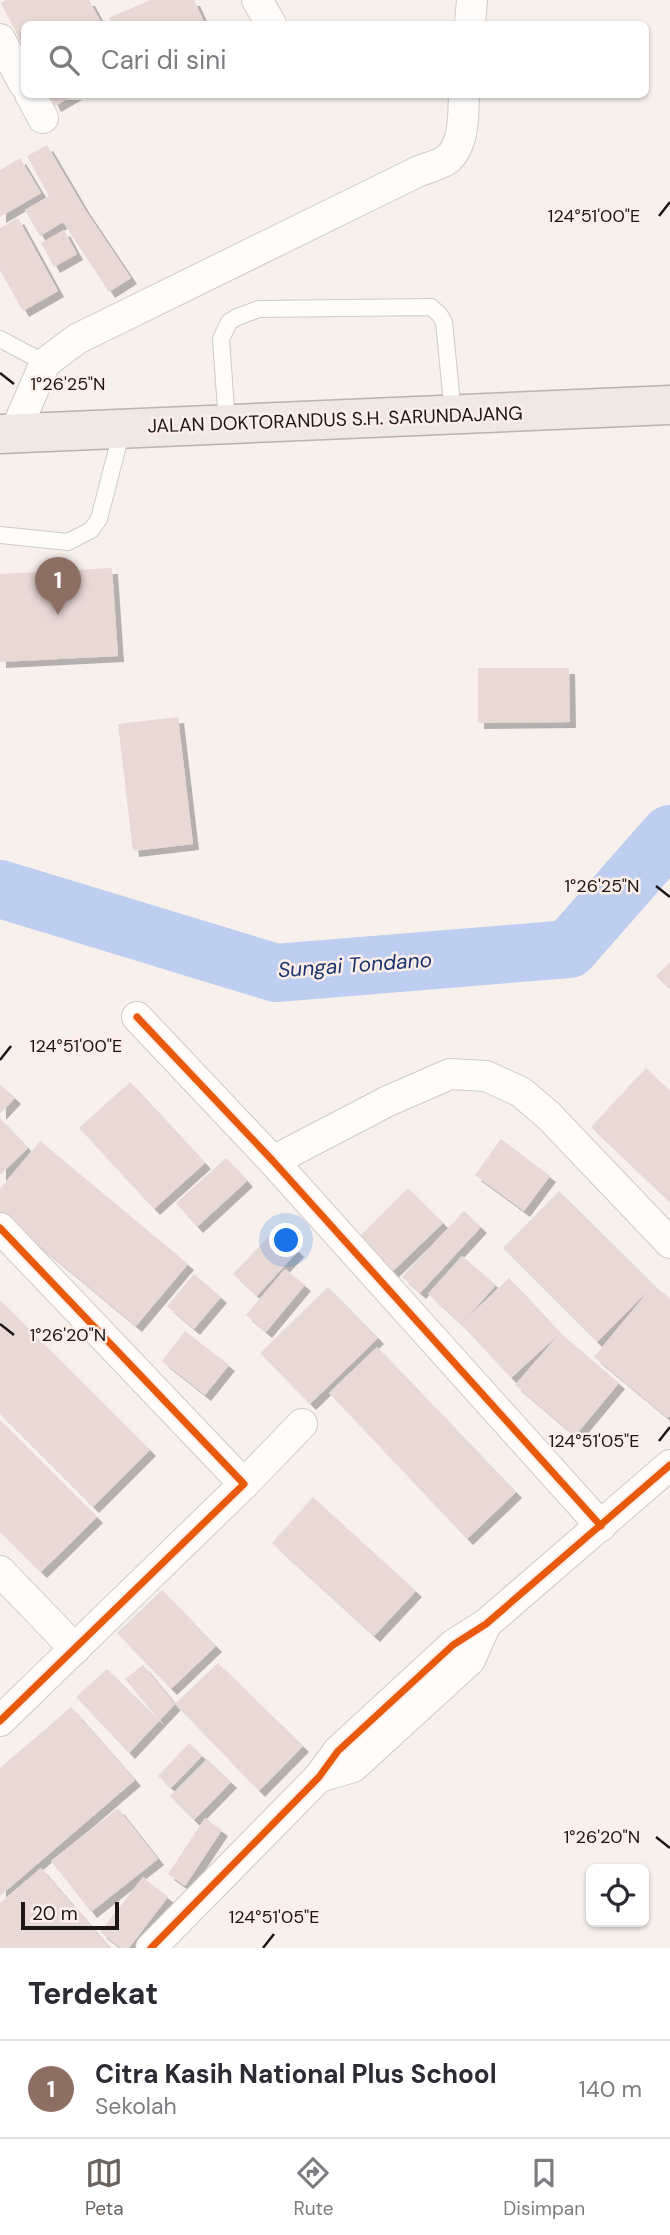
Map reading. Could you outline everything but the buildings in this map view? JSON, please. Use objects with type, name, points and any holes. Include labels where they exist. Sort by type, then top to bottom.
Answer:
[{"type":"highway","name":"JALAN DOKTORANDUS S.H. SARUNDAJANG","points":[[8,433],[670,405]]},
{"type":"street","points":[[257,0],[269,21]]},
{"type":"street","points":[[470,21],[472,0]]},
{"type":"street","points":[[0,39],[21,78]]},
{"type":"street","points":[[8,433],[45,363],[77,339],[416,172],[446,160],[457,146],[462,128],[464,98]]},
{"type":"street","points":[[137,1017],[273,1161],[601,1526]]},
{"type":"street","points":[[273,1161],[388,1101],[450,1074],[486,1076],[521,1092],[550,1116],[670,1243]]},
{"type":"street","points":[[0,1228],[244,1484]]},
{"type":"street","points":[[0,1721],[244,1484],[302,1424]]},
{"type":"street","points":[[151,1948],[319,1777],[353,1767],[470,1660],[486,1624],[670,1465]]},
{"type":"street","points":[[0,1571],[75,1649]]},
{"type":"lane","points":[[227,423],[221,339],[229,322],[259,309],[431,307],[444,321],[453,414]]},
{"type":"lane","points":[[0,339],[45,363]]},
{"type":"lane","points":[[0,536],[68,541],[91,530],[99,519],[123,428]]},
{"type":"waterway","name":"Sungai Tondano","points":[[0,889],[276,973],[569,949],[670,834]]},
{"type":"cycle path","points":[[137,1017],[273,1161],[601,1526]]},
{"type":"cycle path","points":[[0,1228],[244,1484],[0,1721]]},
{"type":"cycle path","points":[[151,1948],[319,1777],[338,1751],[453,1645],[486,1624],[670,1465]]},
{"type":"place","name":"Citra Kasih National Plus School","points":[[58,615]]}]
